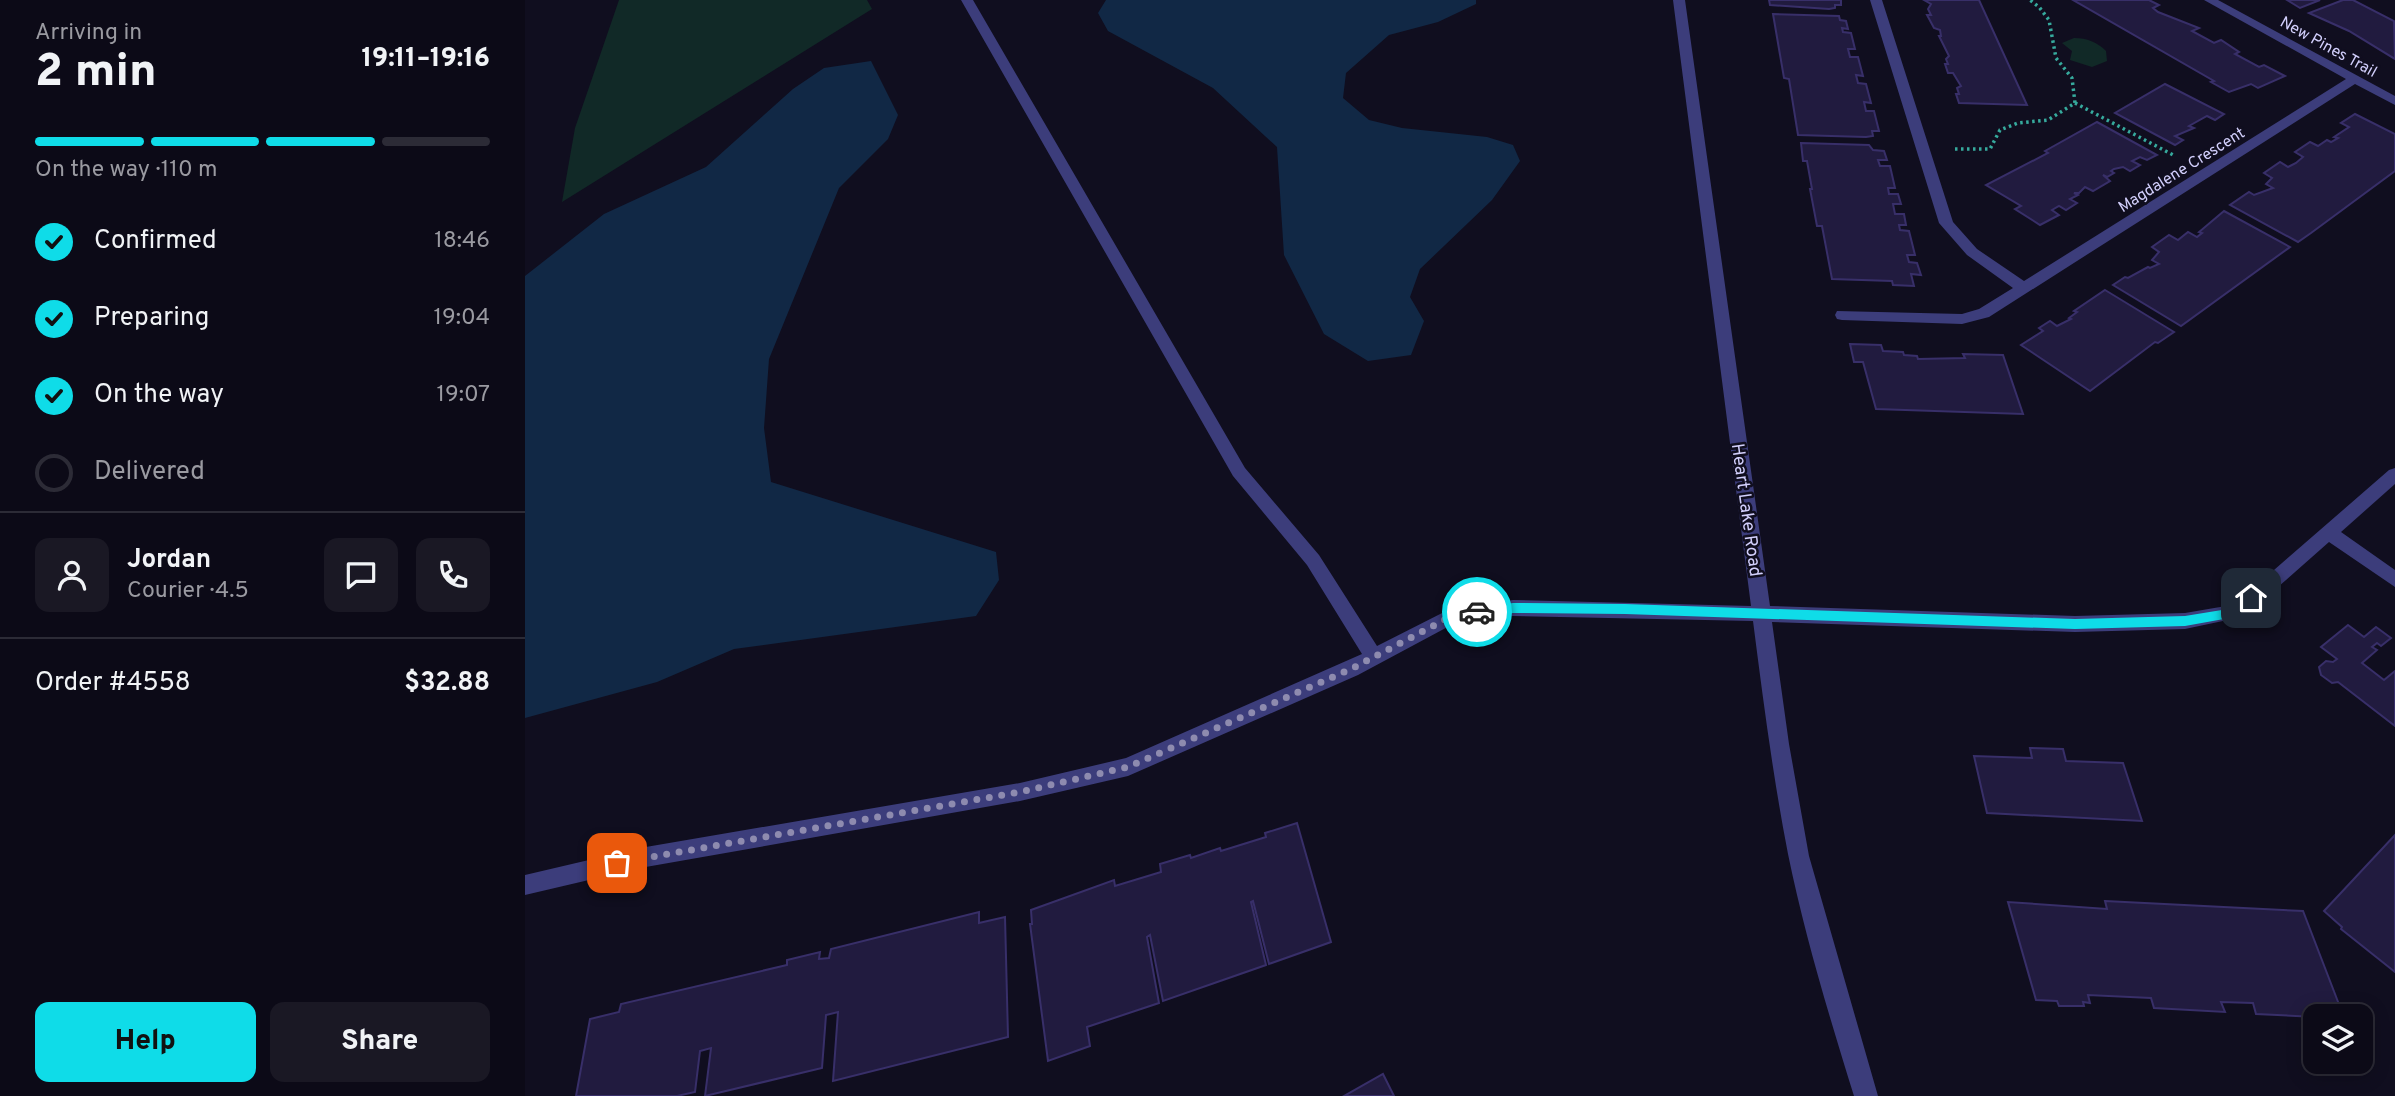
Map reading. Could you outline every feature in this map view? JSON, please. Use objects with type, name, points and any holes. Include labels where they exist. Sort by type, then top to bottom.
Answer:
[{"type":"street","points":[[967,0],[1239,472],[1313,560],[1374,657]]},
{"type":"street","name":"Heart Lake Road","points":[[1679,0],[1761,613],[1799,856],[1866,1096]]},
{"type":"street","points":[[1876,0],[1946,223],[1957,239],[1973,253],[2024,288]]},
{"type":"street","name":"New Pines Trail","points":[[2210,0],[2395,100]]},
{"type":"street","name":"Magdalene Crescent","points":[[1842,316],[1962,319],[1984,313],[2355,79]]},
{"type":"street","points":[[525,885],[640,858],[1020,792],[1128,767],[1374,657],[1452,616],[1484,611],[1541,608],[2075,624],[2185,621],[2231,613],[2329,533],[2395,474]]},
{"type":"street","points":[[2329,533],[2395,580]]},
{"type":"path","points":[[2031,0],[2047,14],[2057,61],[2069,73],[2075,88],[2075,103]]},
{"type":"path","points":[[1947,149],[1990,149],[2000,130],[2018,123],[2048,120],[2075,103]]},
{"type":"path","points":[[2075,103],[2185,162]]},
{"type":"green space","points":[[619,0],[867,0],[872,9],[562,202],[575,128]]},
{"type":"green space","points":[[2074,38],[2099,45],[2106,51],[2107,61],[2092,67],[2070,60],[2072,51],[2062,43]]},
{"type":"water","points":[[1106,0],[1476,0],[1476,4],[1438,22],[1389,35],[1346,73],[1343,98],[1369,120],[1402,128],[1487,137],[1513,145],[1520,161],[1492,200],[1420,269],[1410,297],[1424,321],[1411,355],[1368,361],[1324,334],[1284,255],[1277,147],[1213,88],[1108,31],[1098,13]]},
{"type":"water","points":[[871,61],[898,115],[888,139],[839,188],[769,359],[764,428],[771,482],[996,552],[999,580],[976,616],[734,649],[657,682],[525,718],[525,276],[604,214],[706,167],[793,89],[824,68]]},
{"type":"building","points":[[1769,0],[1841,0],[1841,5],[1829,9],[1770,5]]},
{"type":"building","points":[[1924,0],[1979,0],[2027,105],[1959,103],[1956,94],[1959,94],[1957,88],[1961,86],[1953,73],[1948,73],[1945,64],[1948,64],[1946,59],[1949,56],[1939,36],[1940,30],[1934,28],[1927,15],[1931,15],[1928,9],[1931,4]]},
{"type":"building","points":[[2073,0],[2149,0],[2159,5],[2153,8],[2158,12],[2199,28],[2192,31],[2214,43],[2221,40],[2239,52],[2235,54],[2259,67],[2264,65],[2285,76],[2258,88],[2251,84],[2229,92]]},
{"type":"building","points":[[2287,0],[2320,0],[2300,8]]},
{"type":"building","points":[[2343,0],[2353,0],[2394,21],[2395,59],[2349,31],[2309,13]]},
{"type":"building","points":[[1773,14],[1839,16],[1840,20],[1846,21],[1848,29],[1842,28],[1843,32],[1851,33],[1855,49],[1848,49],[1850,57],[1858,57],[1863,76],[1856,75],[1858,83],[1866,84],[1871,103],[1864,102],[1866,111],[1874,111],[1879,131],[1872,131],[1873,136],[1866,137],[1798,135],[1789,79],[1784,78]]},
{"type":"building","points":[[2165,84],[2224,114],[2215,120],[2207,116],[2189,126],[2194,128],[2175,136],[2183,140],[2175,145],[2115,113]]},
{"type":"building","points":[[2355,114],[2395,134],[2395,171],[2311,233],[2298,242],[2230,205],[2249,192],[2254,195],[2273,188],[2266,184],[2272,178],[2264,173],[2280,162],[2288,167],[2296,163],[2303,157],[2295,152],[2310,142],[2318,146],[2327,140],[2331,142],[2338,138],[2334,137],[2349,127],[2341,123]]},
{"type":"building","points":[[2097,122],[2157,155],[2147,160],[2140,157],[2132,161],[2140,165],[2130,171],[2123,167],[2114,169],[2111,171],[2114,173],[2107,177],[2103,175],[2110,181],[2093,191],[2085,187],[2079,193],[2074,193],[2078,195],[2070,199],[2077,203],[2066,210],[2059,206],[2052,210],[2059,215],[2040,225],[2015,209],[2021,206],[1986,185],[2048,153],[2045,151]]},
{"type":"building","points":[[1801,143],[1869,145],[1873,150],[1884,151],[1887,160],[1878,160],[1880,166],[1890,166],[1895,188],[1888,188],[1889,194],[1898,194],[1901,204],[1893,204],[1895,214],[1904,214],[1906,225],[1899,225],[1900,230],[1909,231],[1915,255],[1907,255],[1909,262],[1917,263],[1921,275],[1911,274],[1914,286],[1893,285],[1892,281],[1832,279],[1822,226],[1817,226],[1807,161],[1803,161]]},
{"type":"building","points":[[2224,211],[2290,247],[2181,326],[2113,285],[2125,277],[2159,264],[2152,260],[2159,252],[2152,247],[2169,235],[2178,240],[2188,232],[2197,237],[2202,233],[2199,232]]},
{"type":"building","points":[[2105,290],[2174,332],[2158,343],[2155,342],[2090,391],[2021,345],[2043,331],[2039,328],[2050,321],[2057,326],[2071,319],[2069,318],[2077,312],[2074,311]]},
{"type":"building","points":[[1850,344],[1881,345],[1883,351],[1903,352],[1904,355],[1917,356],[1918,359],[1965,358],[1963,354],[2003,355],[2023,414],[1876,409],[1863,362],[1854,362]]},
{"type":"building","points":[[2348,625],[2364,637],[2376,627],[2391,638],[2381,646],[2377,643],[2372,647],[2377,650],[2362,663],[2384,680],[2395,671],[2395,726],[2338,682],[2332,683],[2321,675],[2319,667],[2326,661],[2333,662],[2337,659],[2321,647]]},
{"type":"building","points":[[2030,748],[2063,749],[2066,761],[2123,763],[2142,821],[1987,813],[1974,756],[2032,758]]},
{"type":"building","points":[[1297,823],[1331,942],[1269,964],[1253,901],[1251,902],[1266,965],[1163,1001],[1150,935],[1147,937],[1159,1003],[1087,1027],[1090,1046],[1048,1061],[1030,924],[1031,910],[1114,880],[1115,886],[1161,872],[1160,864],[1190,855],[1191,858],[1220,848],[1221,851],[1266,837],[1265,833]]},
{"type":"building","points":[[2395,835],[2395,972],[2341,929],[2342,927],[2324,911]]},
{"type":"building","points":[[2105,901],[2303,911],[2339,1004],[2303,1004],[2303,1016],[2256,1014],[2253,1003],[2221,1002],[2225,1012],[2154,1008],[2151,998],[2088,995],[2090,1003],[2083,1002],[2084,1006],[2059,1006],[2057,1001],[2036,1000],[2008,902],[2107,909]]},
{"type":"building","points":[[979,912],[979,923],[1005,917],[1008,1037],[833,1081],[838,1012],[826,1015],[822,1068],[705,1096],[711,1048],[700,1051],[695,1092],[677,1096],[576,1096],[590,1019],[619,1012],[621,1004],[787,965],[787,960],[820,952],[819,959],[829,958],[831,949]]},
{"type":"building","points":[[1383,1074],[1394,1096],[1344,1096]]},
{"type":"way so far","points":[[617,863],[1020,792],[1128,767],[1351,669],[1452,616],[1477,612]]},
{"type":"route","points":[[1477,612],[1513,608],[1625,609],[2075,624],[2185,621],[2231,613],[2251,598]]}]
